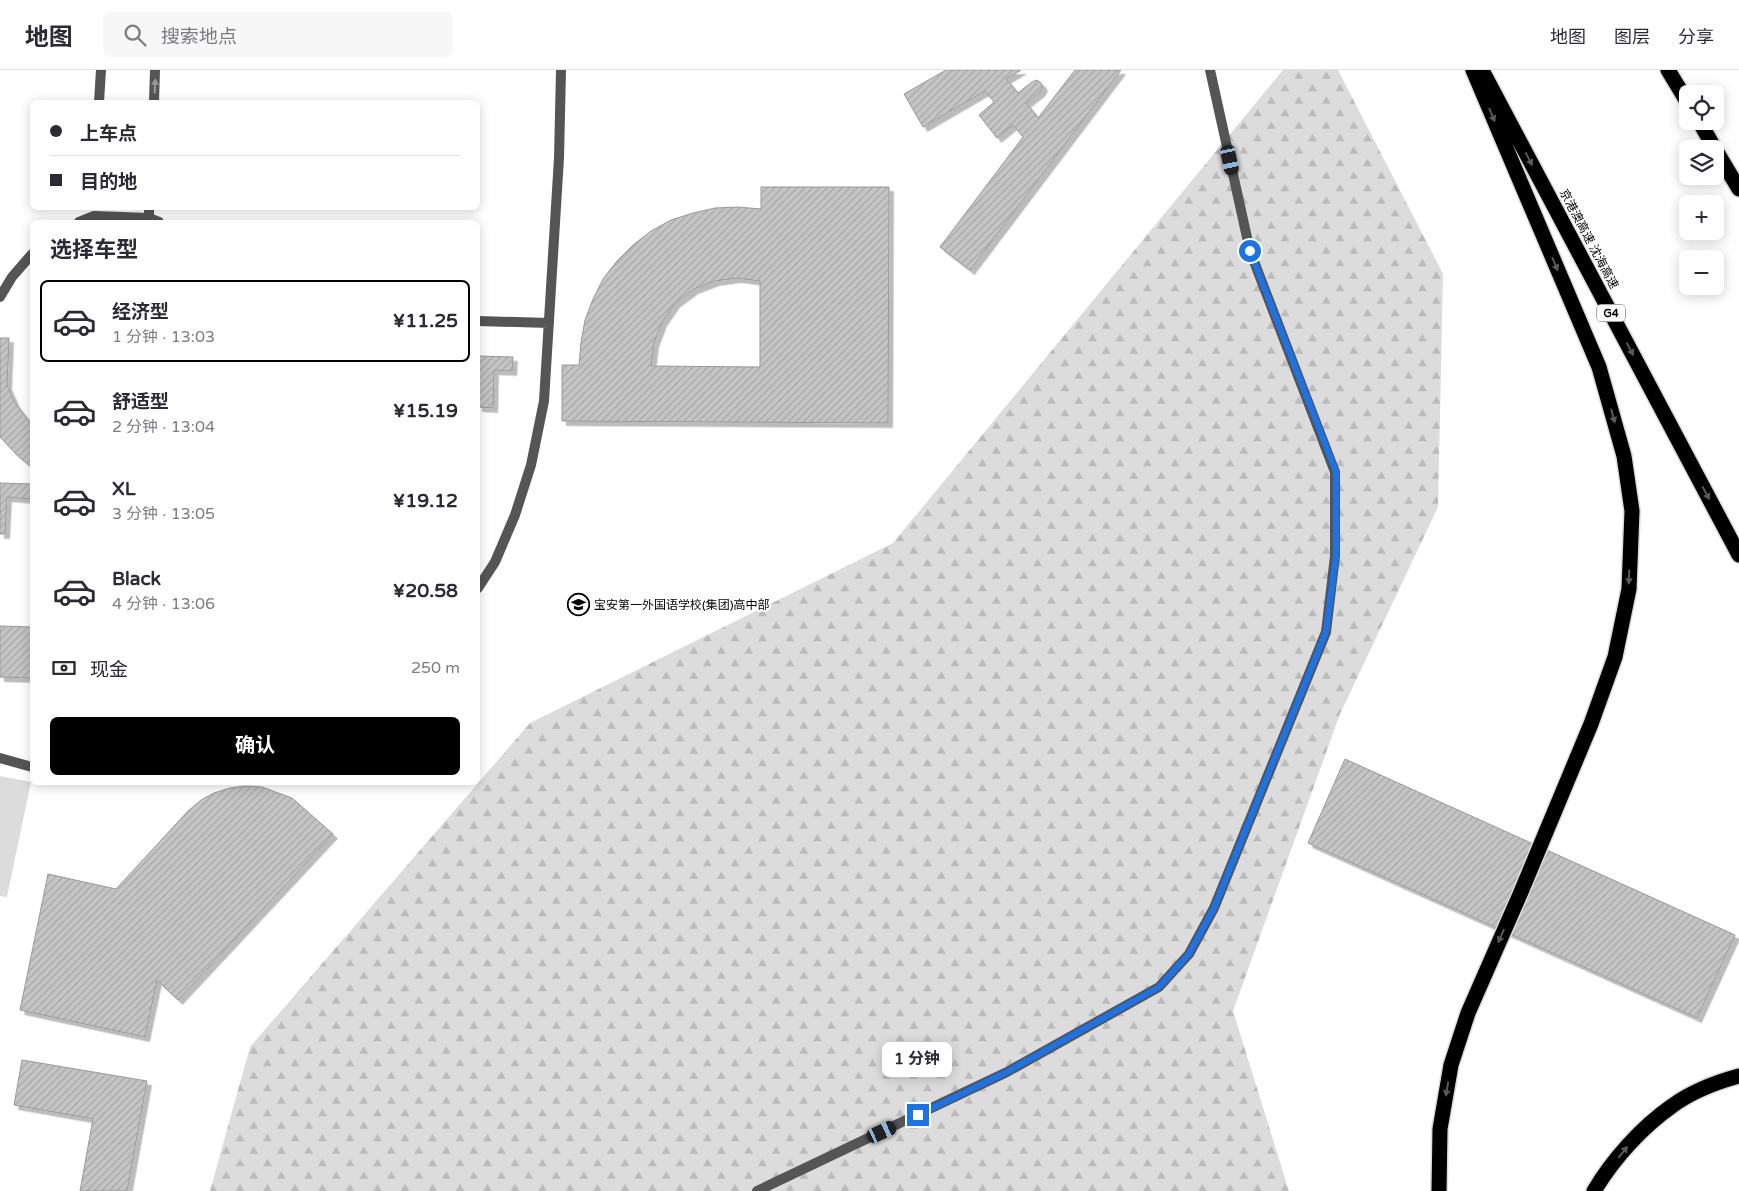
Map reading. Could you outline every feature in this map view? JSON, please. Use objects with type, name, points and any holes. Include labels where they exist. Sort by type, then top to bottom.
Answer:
[{"type":"highway","points":[[1439,1191],[1440,1129],[1451,1065],[1468,1013],[1587,733],[1615,657],[1629,589],[1632,512],[1624,456],[1599,366],[1473,70]]},
{"type":"highway","name":"京港澳高速 沈海高速","points":[[1482,70],[1739,555]]},
{"type":"highway","points":[[1668,70],[1679,88]]},
{"type":"highway","points":[[1724,164],[1739,189]]},
{"type":"highway","points":[[1594,1191],[1634,1138],[1673,1105],[1717,1082],[1739,1076]]},
{"type":"lane","points":[[99,100],[101,70]]},
{"type":"lane","points":[[154,100],[155,70]]},
{"type":"lane","points":[[480,585],[495,562],[515,515],[531,465],[544,401],[559,158],[561,70]]},
{"type":"lane","points":[[757,1191],[1007,1072],[1159,987],[1189,954],[1214,908],[1326,632],[1336,556],[1336,472],[1250,251],[1210,70]]},
{"type":"lane","points":[[82,220],[94,212],[149,213]]},
{"type":"lane","points":[[0,297],[12,277],[30,256]]},
{"type":"lane","points":[[480,320],[549,323]]},
{"type":"lane","points":[[0,758],[30,766]]},
{"type":"green space","points":[[1283,70],[1338,70],[1443,274],[1438,507],[1340,714],[1233,1011],[1289,1191],[210,1191],[250,1047],[476,785],[480,785],[480,781],[530,723],[893,543]]},
{"type":"green space","points":[[0,776],[30,782],[30,785],[7,897],[0,896]]},
{"type":"building","points":[[946,70],[1021,70],[1006,79],[1018,93],[1032,82],[1037,80],[1041,83],[1043,87],[1040,92],[1026,103],[1038,118],[1075,70],[1121,70],[970,270],[940,247],[1023,137],[1013,125],[997,138],[979,115],[994,102],[985,91],[923,127],[904,94]]},
{"type":"building","points":[[761,187],[889,187],[888,423],[562,421],[562,365],[579,365],[585,320],[603,279],[617,261],[651,231],[671,220],[715,208],[761,209]],"holes":[[[737,278],[760,281],[760,367],[651,366],[654,343],[662,322],[675,303],[694,289],[715,281]]]},
{"type":"building","points":[[0,338],[9,338],[7,385],[15,403],[30,422],[30,465],[0,437]]},
{"type":"building","points":[[480,356],[513,357],[512,371],[494,370],[493,408],[480,407]]},
{"type":"building","points":[[0,483],[30,484],[30,499],[7,497],[5,534],[0,534]]},
{"type":"building","points":[[0,626],[30,627],[30,678],[0,677]]},
{"type":"building","points":[[1345,759],[1735,935],[1697,1018],[1308,843]]},
{"type":"building","points":[[262,787],[292,798],[333,834],[178,1000],[157,980],[145,1037],[20,1010],[48,874],[116,889],[188,811],[201,800],[230,788]]},
{"type":"building","points":[[22,1060],[147,1081],[127,1191],[80,1191],[93,1119],[14,1105]]},
{"type":"place","name":"宝安第一外国语学校(集团)高中部","points":[[578,605]]},
{"type":"route","points":[[918,1115],[1007,1072],[1159,987],[1189,954],[1214,908],[1326,632],[1336,556],[1336,472],[1250,251]]}]
